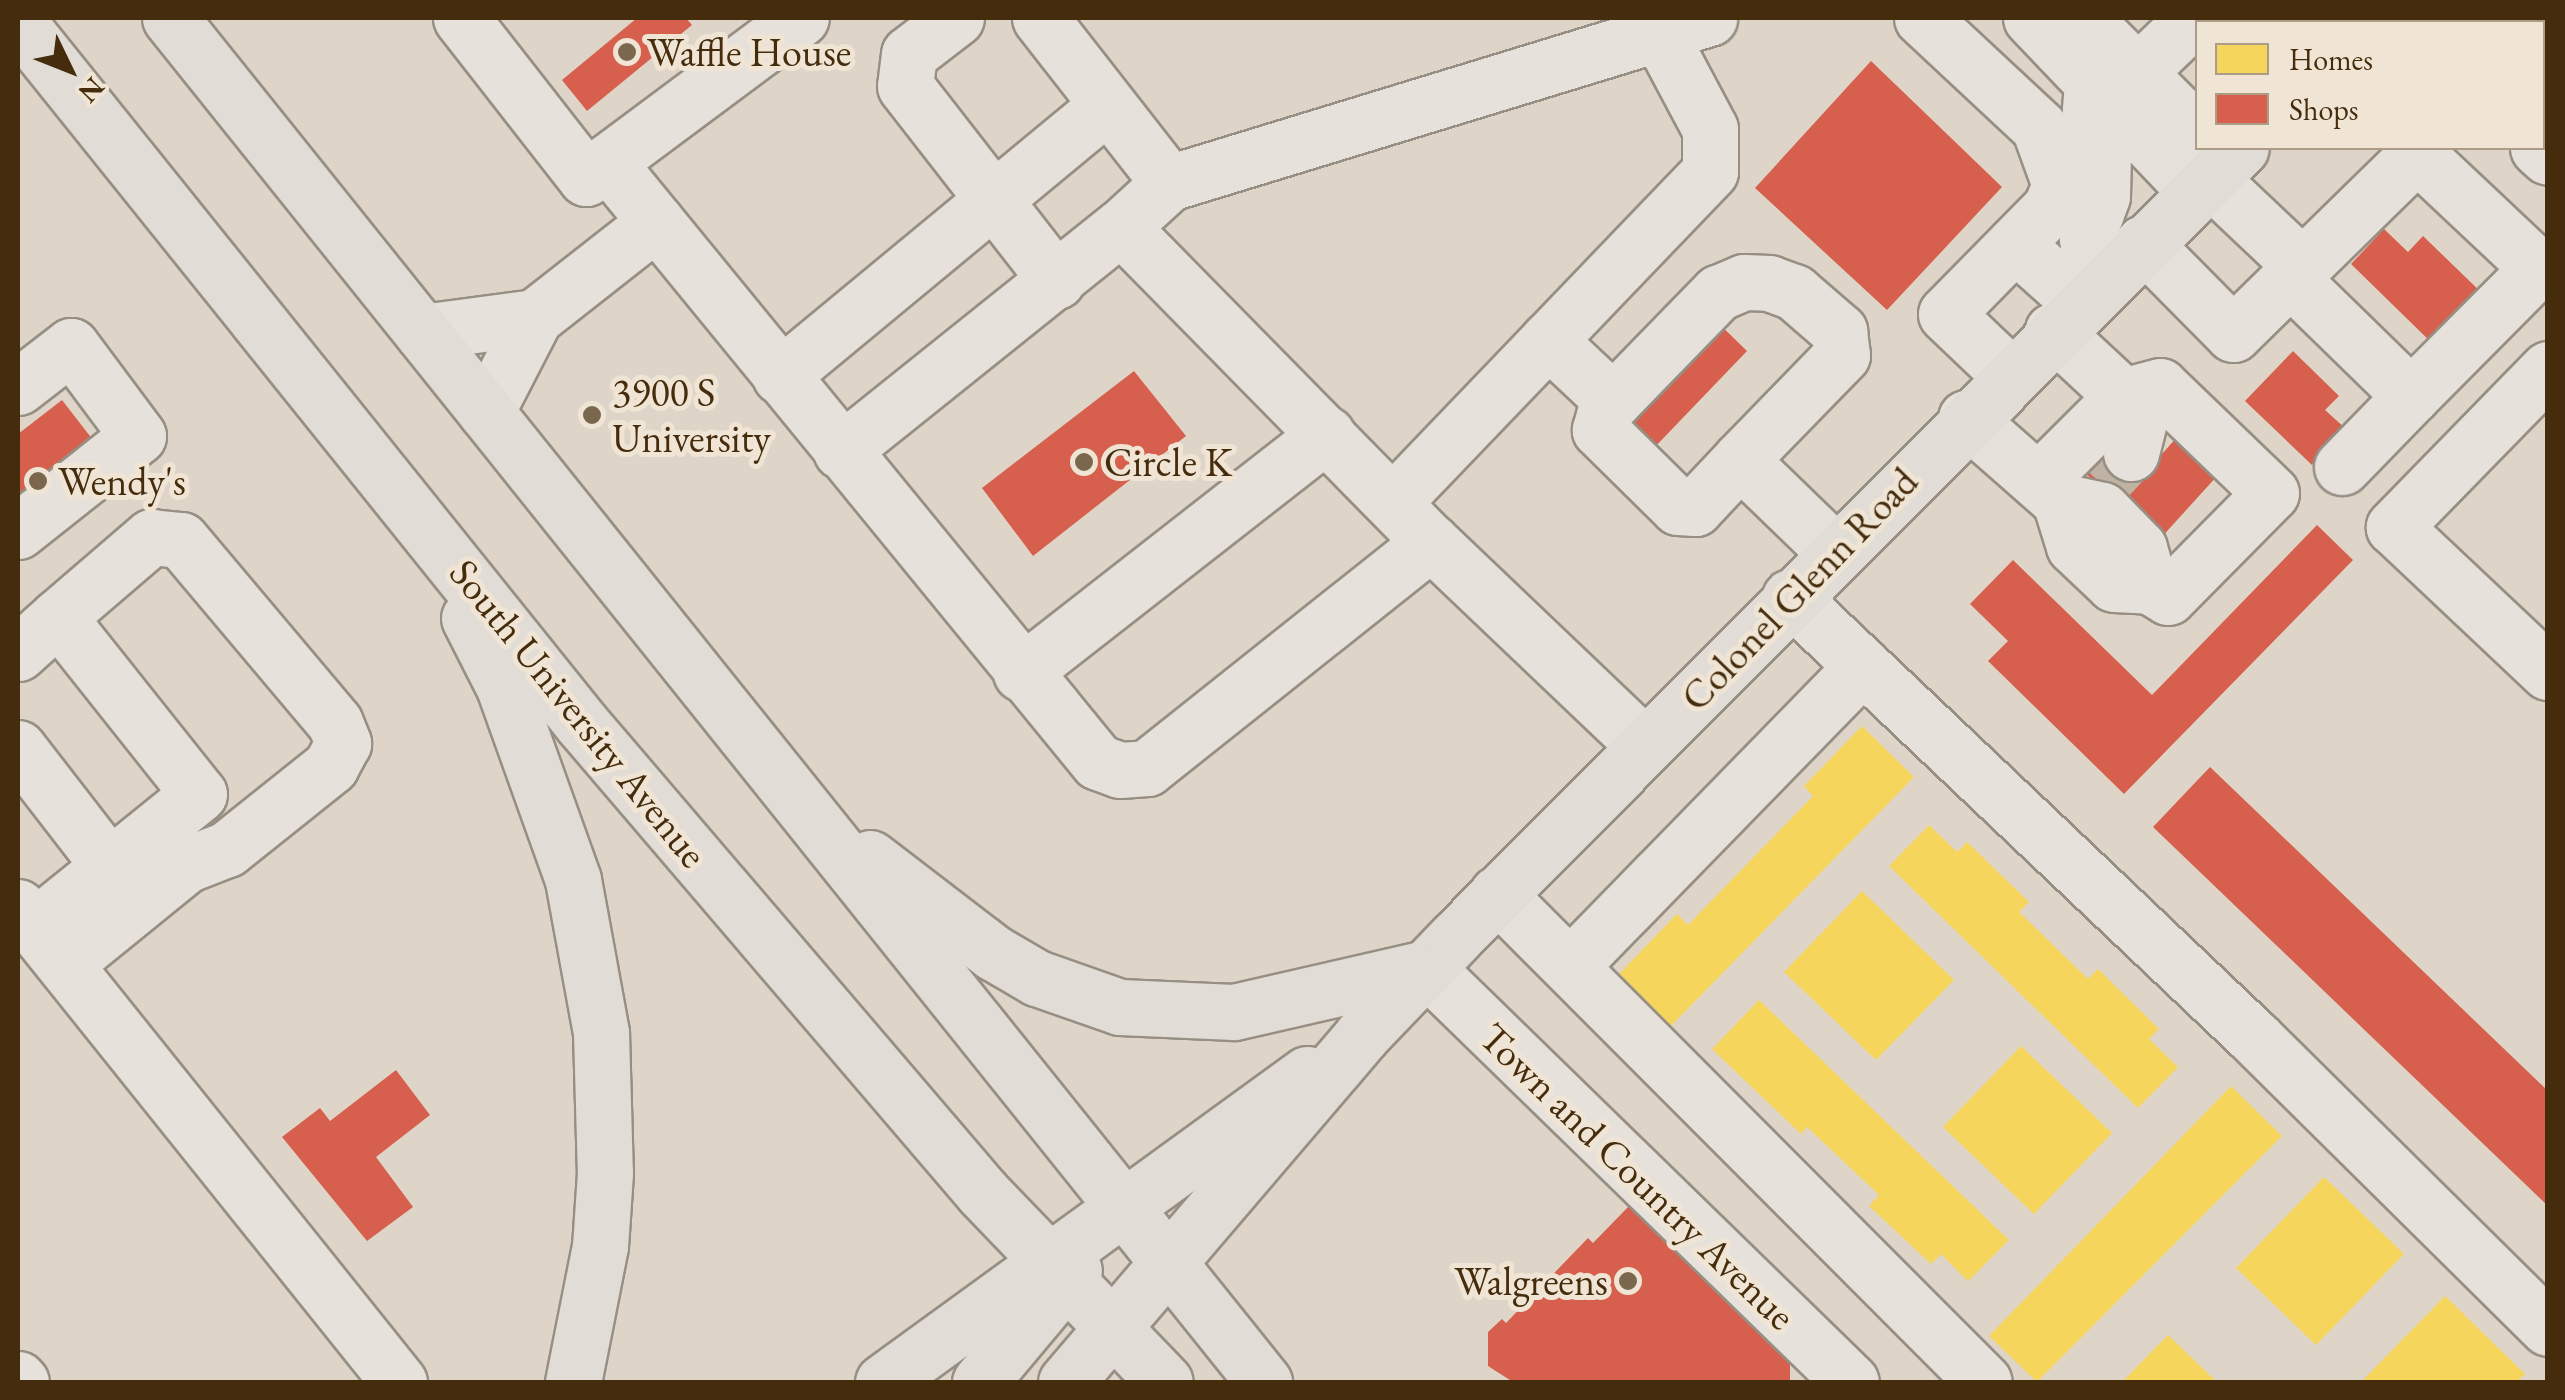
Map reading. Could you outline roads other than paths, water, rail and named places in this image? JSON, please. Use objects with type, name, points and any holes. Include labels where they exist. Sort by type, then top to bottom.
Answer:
[{"type":"main road","points":[[170,18],[764,757],[1169,1269],[1264,1382]]},
{"type":"main road","name":"South University Avenue","points":[[18,22],[582,724],[1056,1273],[1166,1382]]},
{"type":"main road","name":"Colonel Glenn Road","points":[[1066,1382],[1116,1331],[1362,1036],[2009,374],[2143,243],[2214,159]]},
{"type":"main road","points":[[364,450],[504,687],[573,880],[602,1032],[605,1154],[600,1246],[573,1382]]},
{"type":"main road","points":[[764,757],[897,884],[994,953],[1102,1003],[1180,1015],[1234,1012],[1426,968]]},
{"type":"main road","name":"Colonel Glenn Road","points":[[1056,1273],[1122,1209],[1362,1036]]},
{"type":"main road","points":[[883,1382],[1056,1273]]},
{"type":"main road","points":[[980,1382],[1056,1273]]},
{"type":"lane","points":[[462,18],[586,178],[801,18]]},
{"type":"lane","points":[[956,18],[909,54],[904,86],[1057,281]]},
{"type":"lane","points":[[1040,18],[1170,183]]},
{"type":"lane","points":[[1922,18],[2039,128],[2052,154],[2060,185],[2050,208],[1946,314],[2009,374]]},
{"type":"lane","points":[[2031,18],[2195,144]]},
{"type":"lane","points":[[2082,18],[2115,79]]},
{"type":"lane","points":[[2077,308],[2087,238],[2102,196],[2103,153],[2090,110],[2115,79],[2194,18]]},
{"type":"lane","points":[[841,451],[1057,281],[1170,183],[1684,25],[1710,129],[1710,171],[1394,502]]},
{"type":"lane","points":[[780,376],[1108,104]]},
{"type":"lane","points":[[2143,243],[2234,334],[2414,150],[2538,268],[2342,467]]},
{"type":"lane","points":[[2214,159],[2296,272],[2411,396]]},
{"type":"lane","points":[[607,162],[1020,672],[1098,762],[1120,770],[1146,768],[1431,542]]},
{"type":"lane","points":[[486,412],[536,317],[656,222]]},
{"type":"lane","points":[[1121,227],[1431,542],[1645,746]]},
{"type":"lane","points":[[2015,244],[2077,308],[2135,393]]},
{"type":"lane","points":[[1744,282],[1794,292],[1839,331],[1842,354],[1695,508],[1678,506],[1600,430],[1612,400],[1718,293],[1744,282]]},
{"type":"lane","points":[[422,332],[536,317]]},
{"type":"lane","points":[[1548,340],[1612,400]]},
{"type":"lane","points":[[18,387],[71,346],[138,436],[18,531]]},
{"type":"lane","points":[[2548,369],[2394,527],[2548,672]]},
{"type":"lane","points":[[2160,386],[2271,493],[2168,597],[2150,586],[2114,584],[2074,546],[2082,485],[2135,393],[2160,386]]},
{"type":"lane","points":[[2082,485],[2135,393]]},
{"type":"lane","points":[[1966,418],[2082,485]]},
{"type":"lane","points":[[1020,672],[1327,434]]},
{"type":"lane","points":[[1740,460],[1835,552]]},
{"type":"lane","points":[[18,653],[151,536],[181,540],[335,723],[343,743],[332,766],[227,849],[186,865],[50,947]]},
{"type":"lane","points":[[1790,597],[2255,1038],[2548,1328]]},
{"type":"lane","points":[[50,947],[110,867],[199,794],[58,616]]},
{"type":"lane","points":[[1571,965],[1863,666]]},
{"type":"lane","points":[[18,748],[110,867]]},
{"type":"lane","points":[[1497,894],[1984,1382]]},
{"type":"lane","points":[[50,947],[399,1382]]},
{"type":"lane","name":"Town and Country Avenue","points":[[1426,968],[1840,1378]]},
{"type":"tunnel","points":[[2102,484],[2131,453]]},
{"type":"place","name":"Waffle House","points":[[627,52]]},
{"type":"place","name":"3900 S University","points":[[592,415]]},
{"type":"place","name":"Circle K","points":[[1084,462]]},
{"type":"place","name":"Wendy's","points":[[38,481]]},
{"type":"place","name":"Walgreens","points":[[1628,1281]]}]
